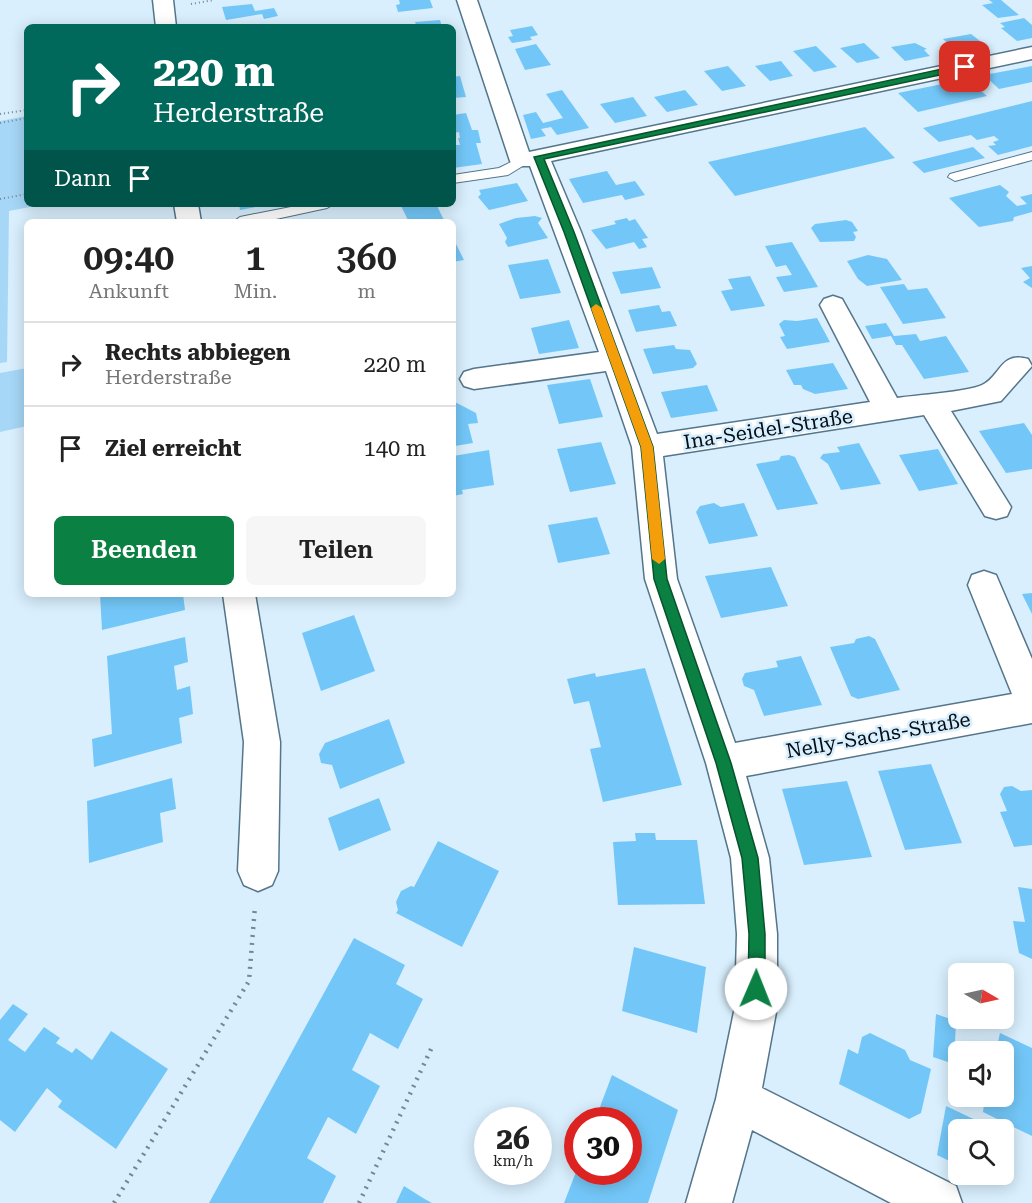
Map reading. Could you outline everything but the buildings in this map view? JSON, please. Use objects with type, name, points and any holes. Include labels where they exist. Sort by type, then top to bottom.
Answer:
[{"type":"street","points":[[163,0],[166,24]]},
{"type":"street","points":[[467,0],[529,159],[615,360],[647,447],[661,579],[724,763],[750,858],[757,934],[756,1007],[738,1099],[709,1203]]},
{"type":"street","points":[[529,159],[1032,53]]},
{"type":"street","points":[[832,305],[889,410]]},
{"type":"street","points":[[474,380],[615,360]]},
{"type":"street","name":"Ina-Seidel-Straße","points":[[647,447],[933,405],[991,394],[1018,366]]},
{"type":"street","points":[[933,405],[996,507]]},
{"type":"street","points":[[984,585],[1032,699]]},
{"type":"street","points":[[239,597],[262,742],[258,870]]},
{"type":"street","name":"Nelly-Sachs-Straße","points":[[724,763],[1032,707]]},
{"type":"street","points":[[738,1099],[939,1203]]},
{"type":"lane","points":[[955,177],[1032,156]]},
{"type":"lane","points":[[456,179],[503,172],[529,159]]},
{"type":"lane","points":[[254,219],[312,207]]},
{"type":"path","points":[[0,114],[24,110]]},
{"type":"path","points":[[0,123],[24,119]]},
{"type":"path","points":[[0,199],[24,195]]},
{"type":"path","points":[[114,1203],[249,981],[258,870]]},
{"type":"path","points":[[359,1203],[432,1047]]},
{"type":"shaded area","points":[[24,117],[24,207],[30,207],[9,211],[7,362],[0,363],[0,121]]},
{"type":"shaded area","points":[[24,369],[24,427],[0,432],[0,373]]},
{"type":"slow traffic","points":[[596,308],[647,447],[659,559]]},
{"type":"route","points":[[756,989],[757,934],[750,858],[724,763],[661,579],[647,447],[569,232],[538,157],[965,67]]}]
